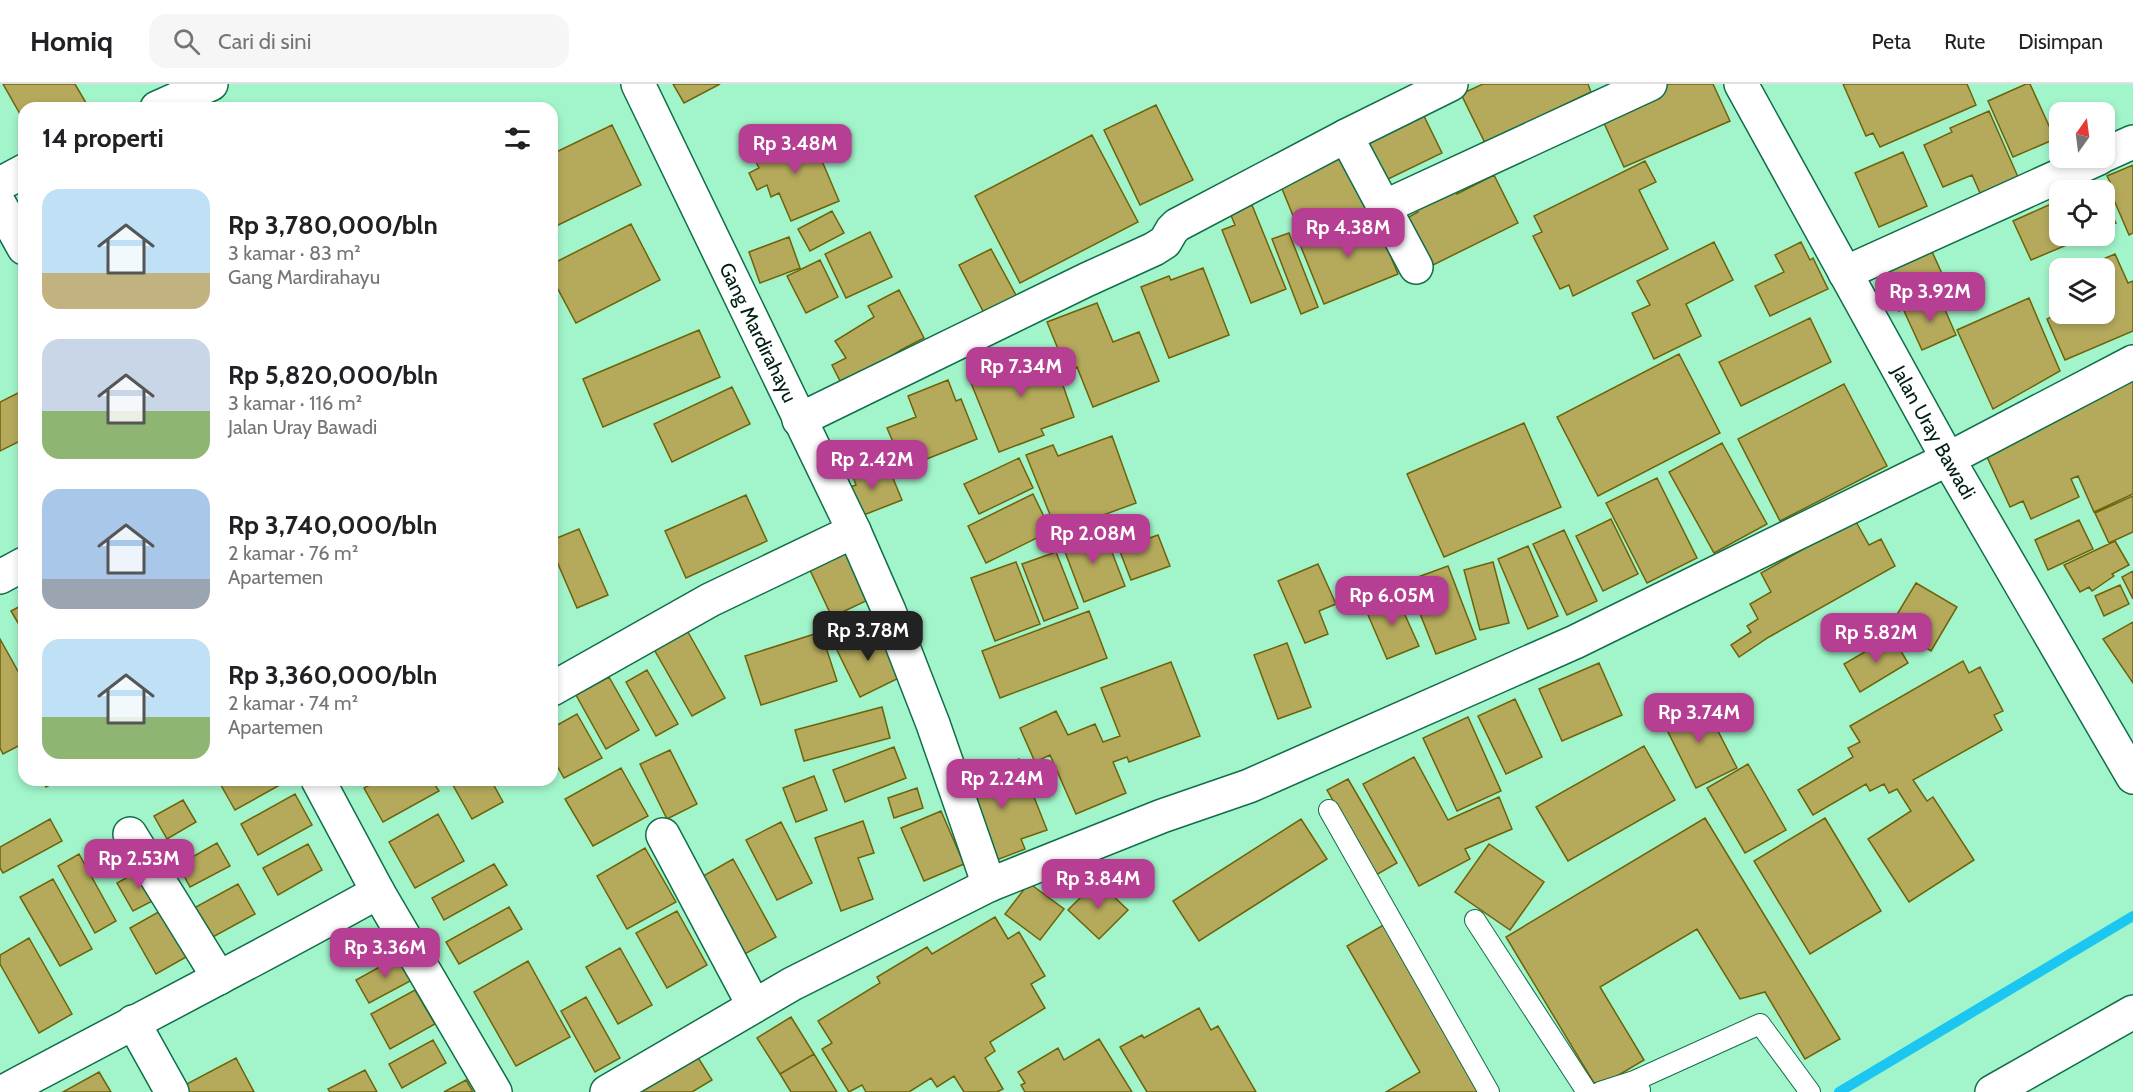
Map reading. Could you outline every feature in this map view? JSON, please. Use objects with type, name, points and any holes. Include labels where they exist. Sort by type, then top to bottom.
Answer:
[{"type":"street","points":[[171,102],[212,84]]},
{"type":"street","name":"Gang Mardirahayu","points":[[638,84],[854,531],[889,611],[933,724],[989,885]]},
{"type":"street","points":[[799,420],[1086,280],[1155,249],[1165,242],[1177,225],[1346,136],[1451,84]]},
{"type":"street","points":[[1384,207],[1650,84]]},
{"type":"street","name":"Jalan Uray Bawadi","points":[[1741,84],[1948,459],[2133,777]]},
{"type":"street","points":[[1346,136],[1416,267]]},
{"type":"street","points":[[2115,150],[2133,142]]},
{"type":"street","points":[[1845,273],[2077,168]]},
{"type":"street","points":[[0,184],[18,174]]},
{"type":"street","points":[[0,205],[18,238]]},
{"type":"street","points":[[607,1092],[792,984],[989,885],[1162,816],[1249,786],[1575,642],[1948,459],[2133,362]]},
{"type":"street","points":[[558,686],[710,600],[854,531]]},
{"type":"street","points":[[0,577],[18,567]]},
{"type":"street","points":[[332,786],[378,892],[495,1092]]},
{"type":"street","points":[[130,834],[219,978]]},
{"type":"street","points":[[663,835],[754,1006]]},
{"type":"street","points":[[3,1092],[378,892]]},
{"type":"street","points":[[1992,1092],[2133,1012]]},
{"type":"street","points":[[133,1022],[172,1092]]},
{"type":"lane","points":[[1329,810],[1489,1092]]},
{"type":"lane","points":[[1475,920],[1587,1092]]},
{"type":"lane","points":[[1600,1092],[1638,1086],[1760,1024],[1810,1092]]},
{"type":"building","points":[[3,84],[75,84],[86,102],[18,102],[18,110]]},
{"type":"building","points":[[673,84],[720,84],[684,103]]},
{"type":"building","points":[[1483,84],[1588,84],[1591,92],[1528,122],[1531,129],[1488,149],[1461,94]]},
{"type":"building","points":[[1663,84],[1713,84],[1730,121],[1624,167],[1603,121],[1662,95],[1658,86]]},
{"type":"building","points":[[1843,84],[1967,84],[1976,105],[1880,147],[1873,133],[1866,136]]},
{"type":"building","points":[[2030,84],[2049,126],[2049,142],[2013,157],[1988,101]]},
{"type":"building","points":[[1156,105],[1193,180],[1140,205],[1104,130]]},
{"type":"building","points":[[1989,111],[2022,186],[1984,202],[1972,175],[1943,187],[1924,145],[1952,132],[1950,128]]},
{"type":"building","points":[[1423,114],[1442,153],[1382,182],[1363,143]]},
{"type":"building","points":[[612,125],[641,185],[558,225],[558,151]]},
{"type":"building","points":[[808,128],[839,201],[791,221],[779,193],[771,197],[767,185],[757,190],[749,173],[759,168],[755,160],[763,156],[759,149]]},
{"type":"building","points":[[1092,135],[1138,222],[1020,283],[975,196]]},
{"type":"building","points":[[1336,149],[1369,208],[1301,235],[1278,179]]},
{"type":"building","points":[[1903,152],[1927,206],[1879,227],[1855,173]]},
{"type":"building","points":[[1645,161],[1656,182],[1639,190],[1668,249],[1573,296],[1569,285],[1560,289],[1533,236],[1542,232],[1534,216]]},
{"type":"building","points":[[2133,165],[2133,233],[2129,235],[2115,202],[2115,180],[2109,180],[2107,176]]},
{"type":"building","points":[[1494,175],[1518,223],[1431,266],[1407,218],[1418,212],[1414,203],[1452,185],[1457,194]]},
{"type":"building","points":[[1252,205],[1286,289],[1251,303],[1222,230],[1235,225],[1230,213]]},
{"type":"building","points":[[2049,205],[2049,246],[2064,246],[2031,260],[2013,221]]},
{"type":"building","points":[[832,211],[844,233],[810,251],[798,229]]},
{"type":"building","points":[[1373,214],[1398,274],[1324,304],[1299,242]]},
{"type":"building","points":[[631,224],[660,280],[576,323],[558,289],[558,261]]},
{"type":"building","points":[[870,232],[892,277],[846,298],[825,254]]},
{"type":"building","points":[[1289,233],[1318,307],[1301,314],[1272,239]]},
{"type":"building","points":[[789,237],[800,268],[760,283],[749,252]]},
{"type":"building","points":[[1714,242],[1733,280],[1686,304],[1701,336],[1654,359],[1632,313],[1650,305],[1637,281]]},
{"type":"building","points":[[1801,242],[1810,260],[1813,258],[1828,289],[1770,316],[1755,286],[1784,272],[1775,255]]},
{"type":"building","points":[[1929,245],[1949,289],[1899,311],[1879,266]]},
{"type":"building","points":[[991,249],[1017,297],[984,313],[959,265]]},
{"type":"building","points":[[2115,254],[2128,283],[2133,281],[2133,331],[2065,360],[2049,324],[2115,324],[2115,258],[2106,258]]},
{"type":"building","points":[[820,260],[838,297],[806,313],[787,276]]},
{"type":"building","points":[[1203,268],[1229,335],[1169,358],[1141,287],[1169,276],[1171,280]]},
{"type":"building","points":[[899,290],[924,338],[858,378],[842,385],[832,365],[846,358],[835,341],[874,317],[868,306]]},
{"type":"building","points":[[1939,296],[1956,335],[1922,350],[1904,311]]},
{"type":"building","points":[[2029,298],[2060,371],[1993,409],[1957,330]]},
{"type":"building","points":[[1097,303],[1113,342],[1139,332],[1159,381],[1093,407],[1077,367],[1067,371],[1047,322]]},
{"type":"building","points":[[1810,318],[1831,362],[1741,406],[1719,362]]},
{"type":"building","points":[[699,330],[720,377],[603,427],[583,379]]},
{"type":"building","points":[[1050,348],[1074,417],[1041,429],[1044,435],[999,452],[969,378],[984,373],[981,365],[1012,356],[1014,360]]},
{"type":"building","points":[[1679,354],[1720,433],[1598,496],[1557,417]]},
{"type":"building","points":[[2133,377],[2133,494],[2094,512],[2078,476],[2071,479],[2079,497],[2031,519],[2023,501],[2010,507],[1982,446]]},
{"type":"building","points":[[948,380],[956,401],[961,399],[977,439],[904,468],[887,428],[916,417],[908,396]]},
{"type":"building","points":[[1844,384],[1887,466],[1780,521],[1738,439]]},
{"type":"building","points":[[732,387],[750,424],[672,462],[654,424]]},
{"type":"building","points":[[18,393],[18,442],[0,451],[0,402]]},
{"type":"building","points":[[1524,423],[1561,507],[1444,557],[1407,474]]},
{"type":"building","points":[[1112,436],[1136,503],[1057,532],[1026,455],[1053,445],[1058,456]]},
{"type":"building","points":[[1722,443],[1767,524],[1714,553],[1669,472]]},
{"type":"building","points":[[1019,458],[1033,488],[979,514],[964,484]]},
{"type":"building","points":[[876,463],[881,475],[890,471],[902,500],[856,518],[845,489],[856,485],[851,472]]},
{"type":"building","points":[[1657,478],[1697,558],[1647,583],[1606,503]]},
{"type":"building","points":[[1033,494],[1051,531],[986,563],[968,526]]},
{"type":"building","points":[[746,495],[767,541],[686,578],[665,531]]},
{"type":"building","points":[[2133,496],[2133,532],[2109,543],[2095,513]]},
{"type":"building","points":[[1611,519],[1638,574],[1603,591],[1576,536]]},
{"type":"building","points":[[1855,520],[1869,545],[1881,539],[1895,566],[1769,637],[1739,657],[1731,645],[1751,632],[1747,626],[1758,619],[1750,604],[1771,592],[1761,573]]},
{"type":"building","points":[[2079,520],[2093,549],[2048,570],[2035,540]]},
{"type":"building","points":[[579,529],[608,595],[577,608],[558,564],[558,538]]},
{"type":"building","points":[[1103,529],[1125,586],[1084,602],[1062,544]]},
{"type":"building","points":[[1564,530],[1597,601],[1567,615],[1533,544]]},
{"type":"building","points":[[1158,535],[1170,566],[1131,580],[1119,549]]},
{"type":"building","points":[[2115,541],[2129,565],[2112,574],[2114,576],[2092,591],[2089,587],[2080,592],[2064,565]]},
{"type":"building","points":[[1528,546],[1558,616],[1528,629],[1498,559]]},
{"type":"building","points":[[845,551],[868,600],[832,617],[809,568]]},
{"type":"building","points":[[1056,552],[1078,608],[1044,621],[1022,564]]},
{"type":"building","points":[[1016,562],[1040,624],[995,641],[971,578]]},
{"type":"building","points":[[1493,562],[1509,623],[1480,630],[1464,570]]},
{"type":"building","points":[[1318,564],[1336,604],[1319,611],[1328,634],[1305,643],[1278,581]]},
{"type":"building","points":[[1448,566],[1476,639],[1436,654],[1407,581]]},
{"type":"building","points":[[2133,571],[2133,599],[2122,577]]},
{"type":"building","points":[[1916,583],[1957,607],[1931,651],[1890,626]]},
{"type":"building","points":[[2120,585],[2129,604],[2104,616],[2095,596]]},
{"type":"building","points":[[1396,595],[1419,646],[1387,659],[1365,608]]},
{"type":"building","points":[[18,607],[18,623],[11,611]]},
{"type":"building","points":[[1089,611],[1107,658],[1000,698],[982,651]]},
{"type":"building","points":[[2133,622],[2133,683],[2103,639]]},
{"type":"building","points":[[684,625],[725,698],[692,716],[651,644]]},
{"type":"building","points":[[877,627],[901,677],[860,697],[835,646]]},
{"type":"building","points":[[821,632],[837,681],[761,705],[745,656]]},
{"type":"building","points":[[1892,636],[1908,663],[1860,692],[1844,664]]},
{"type":"building","points":[[0,639],[18,671],[18,746],[3,754],[0,748]]},
{"type":"building","points":[[1287,643],[1311,707],[1278,719],[1254,655]]},
{"type":"building","points":[[1963,661],[1969,673],[1980,667],[2003,711],[1994,715],[2002,730],[1913,780],[1927,801],[1933,797],[1974,860],[1909,902],[1868,839],[1911,811],[1897,789],[1889,793],[1884,784],[1870,791],[1866,784],[1813,815],[1798,790],[1853,757],[1848,748],[1860,742],[1850,726]]},
{"type":"building","points":[[1171,662],[1200,736],[1129,762],[1127,757],[1113,762],[1126,793],[1076,814],[1050,755],[1035,762],[1020,728],[1056,711],[1068,735],[1095,724],[1103,742],[1120,736],[1101,688]]},
{"type":"building","points":[[1599,663],[1622,715],[1562,741],[1539,689]]},
{"type":"building","points":[[647,670],[678,724],[656,736],[626,682]]},
{"type":"building","points":[[609,677],[639,730],[606,749],[576,695]]},
{"type":"building","points":[[1515,699],[1542,757],[1506,774],[1478,716]]},
{"type":"building","points":[[1702,700],[1737,768],[1696,788],[1662,720]]},
{"type":"building","points":[[882,707],[890,738],[804,761],[795,730]]},
{"type":"building","points":[[577,714],[602,758],[564,778],[558,768],[558,725]]},
{"type":"building","points":[[1468,717],[1501,791],[1457,811],[1423,738]]},
{"type":"building","points":[[1644,746],[1675,800],[1568,861],[1536,807]]},
{"type":"building","points":[[894,747],[906,778],[845,802],[833,770]]},
{"type":"building","points":[[670,750],[697,804],[667,819],[640,764]]},
{"type":"building","points":[[1414,757],[1448,820],[1499,797],[1512,829],[1465,849],[1470,859],[1419,886],[1363,784]]},
{"type":"building","points":[[1019,759],[1047,830],[1021,839],[1025,849],[986,864],[958,782]]},
{"type":"building","points":[[1748,764],[1786,830],[1745,853],[1707,788]]},
{"type":"building","points":[[621,768],[648,816],[593,846],[565,799]]},
{"type":"building","points":[[814,776],[827,810],[796,822],[783,788]]},
{"type":"building","points":[[1348,779],[1397,863],[1376,875],[1327,790]]},
{"type":"building","points":[[221,786],[278,786],[235,810]]},
{"type":"building","points":[[368,786],[436,786],[439,791],[383,822],[364,788]]},
{"type":"building","points":[[453,786],[494,786],[503,802],[472,819]]},
{"type":"building","points":[[917,788],[923,808],[894,818],[888,798]]},
{"type":"building","points":[[295,794],[312,825],[258,855],[241,824]]},
{"type":"building","points":[[183,800],[196,822],[167,839],[154,816]]},
{"type":"building","points":[[941,811],[964,864],[924,881],[901,828]]},
{"type":"building","points":[[438,814],[464,861],[415,888],[389,842]]},
{"type":"building","points":[[1705,818],[1840,1039],[1805,1059],[1765,992],[1740,999],[1697,929],[1600,987],[1644,1060],[1597,1088],[1506,937]]},
{"type":"building","points":[[1825,818],[1881,911],[1810,954],[1754,861]]},
{"type":"building","points":[[50,819],[62,841],[3,873],[0,868],[0,847]]},
{"type":"building","points":[[1301,819],[1327,859],[1199,941],[1173,901]]},
{"type":"building","points":[[863,821],[874,853],[858,858],[873,899],[841,911],[815,838]]},
{"type":"building","points":[[781,822],[812,883],[777,900],[746,840]]},
{"type":"building","points":[[217,843],[230,866],[190,887],[178,865]]},
{"type":"building","points":[[308,844],[322,870],[278,895],[263,868]]},
{"type":"building","points":[[1489,844],[1544,882],[1510,930],[1455,892]]},
{"type":"building","points":[[645,848],[676,902],[627,929],[597,876]]},
{"type":"building","points":[[79,854],[116,921],[95,933],[58,866]]},
{"type":"building","points":[[733,859],[776,937],[741,956],[698,879]]},
{"type":"building","points":[[494,864],[507,885],[444,920],[432,898]]},
{"type":"building","points":[[144,868],[160,897],[133,911],[117,883]]},
{"type":"building","points":[[53,879],[92,949],[60,966],[20,897]]},
{"type":"building","points":[[1097,881],[1128,910],[1099,939],[1068,910]]},
{"type":"building","points":[[1029,883],[1064,909],[1040,940],[1005,914]]},
{"type":"building","points":[[238,884],[255,914],[211,938],[194,908]]},
{"type":"building","points":[[169,906],[195,952],[156,974],[130,928]]},
{"type":"building","points":[[509,907],[522,929],[459,964],[446,942]]},
{"type":"building","points":[[677,911],[707,965],[667,988],[636,933]]},
{"type":"building","points":[[995,917],[1008,939],[1019,932],[1045,976],[1031,984],[1045,1008],[990,1042],[995,1051],[985,1058],[1003,1089],[997,1092],[964,1092],[954,1076],[937,1087],[931,1078],[909,1092],[866,1092],[862,1085],[849,1092],[822,1049],[832,1043],[818,1021],[880,983],[877,977],[927,947],[932,954]]},
{"type":"building","points":[[1387,923],[1484,1092],[1386,1092],[1420,1072],[1347,946]]},
{"type":"building","points":[[29,938],[72,1014],[39,1033],[0,964],[0,955]]},
{"type":"building","points":[[620,948],[652,1005],[618,1024],[586,967]]},
{"type":"building","points":[[401,955],[414,979],[369,1003],[356,980]]},
{"type":"building","points":[[528,961],[570,1037],[516,1066],[474,992]]},
{"type":"building","points":[[415,990],[435,1024],[390,1049],[371,1014]]},
{"type":"building","points":[[586,997],[620,1058],[595,1072],[561,1011]]},
{"type":"building","points":[[1199,1008],[1211,1030],[1218,1026],[1256,1092],[1147,1092],[1120,1047],[1142,1035],[1144,1038]]},
{"type":"building","points":[[791,1017],[814,1054],[780,1074],[757,1038]]},
{"type":"building","points":[[1099,1039],[1132,1092],[1025,1092],[1021,1085],[1025,1083],[1018,1072],[1058,1048],[1064,1060]]},
{"type":"building","points":[[433,1040],[446,1063],[402,1088],[389,1064]]},
{"type":"building","points":[[814,1054],[837,1092],[791,1092],[780,1074]]},
{"type":"building","points":[[697,1056],[712,1080],[692,1092],[642,1092],[640,1090]]},
{"type":"building","points":[[236,1058],[254,1092],[186,1092],[183,1086]]},
{"type":"building","points":[[365,1070],[377,1092],[330,1092],[328,1089]]},
{"type":"building","points":[[99,1072],[111,1092],[63,1092]]},
{"type":"building","points":[[466,1080],[473,1092],[444,1092]]},
{"type":"waterway","points":[[1839,1092],[2133,916]]}]
